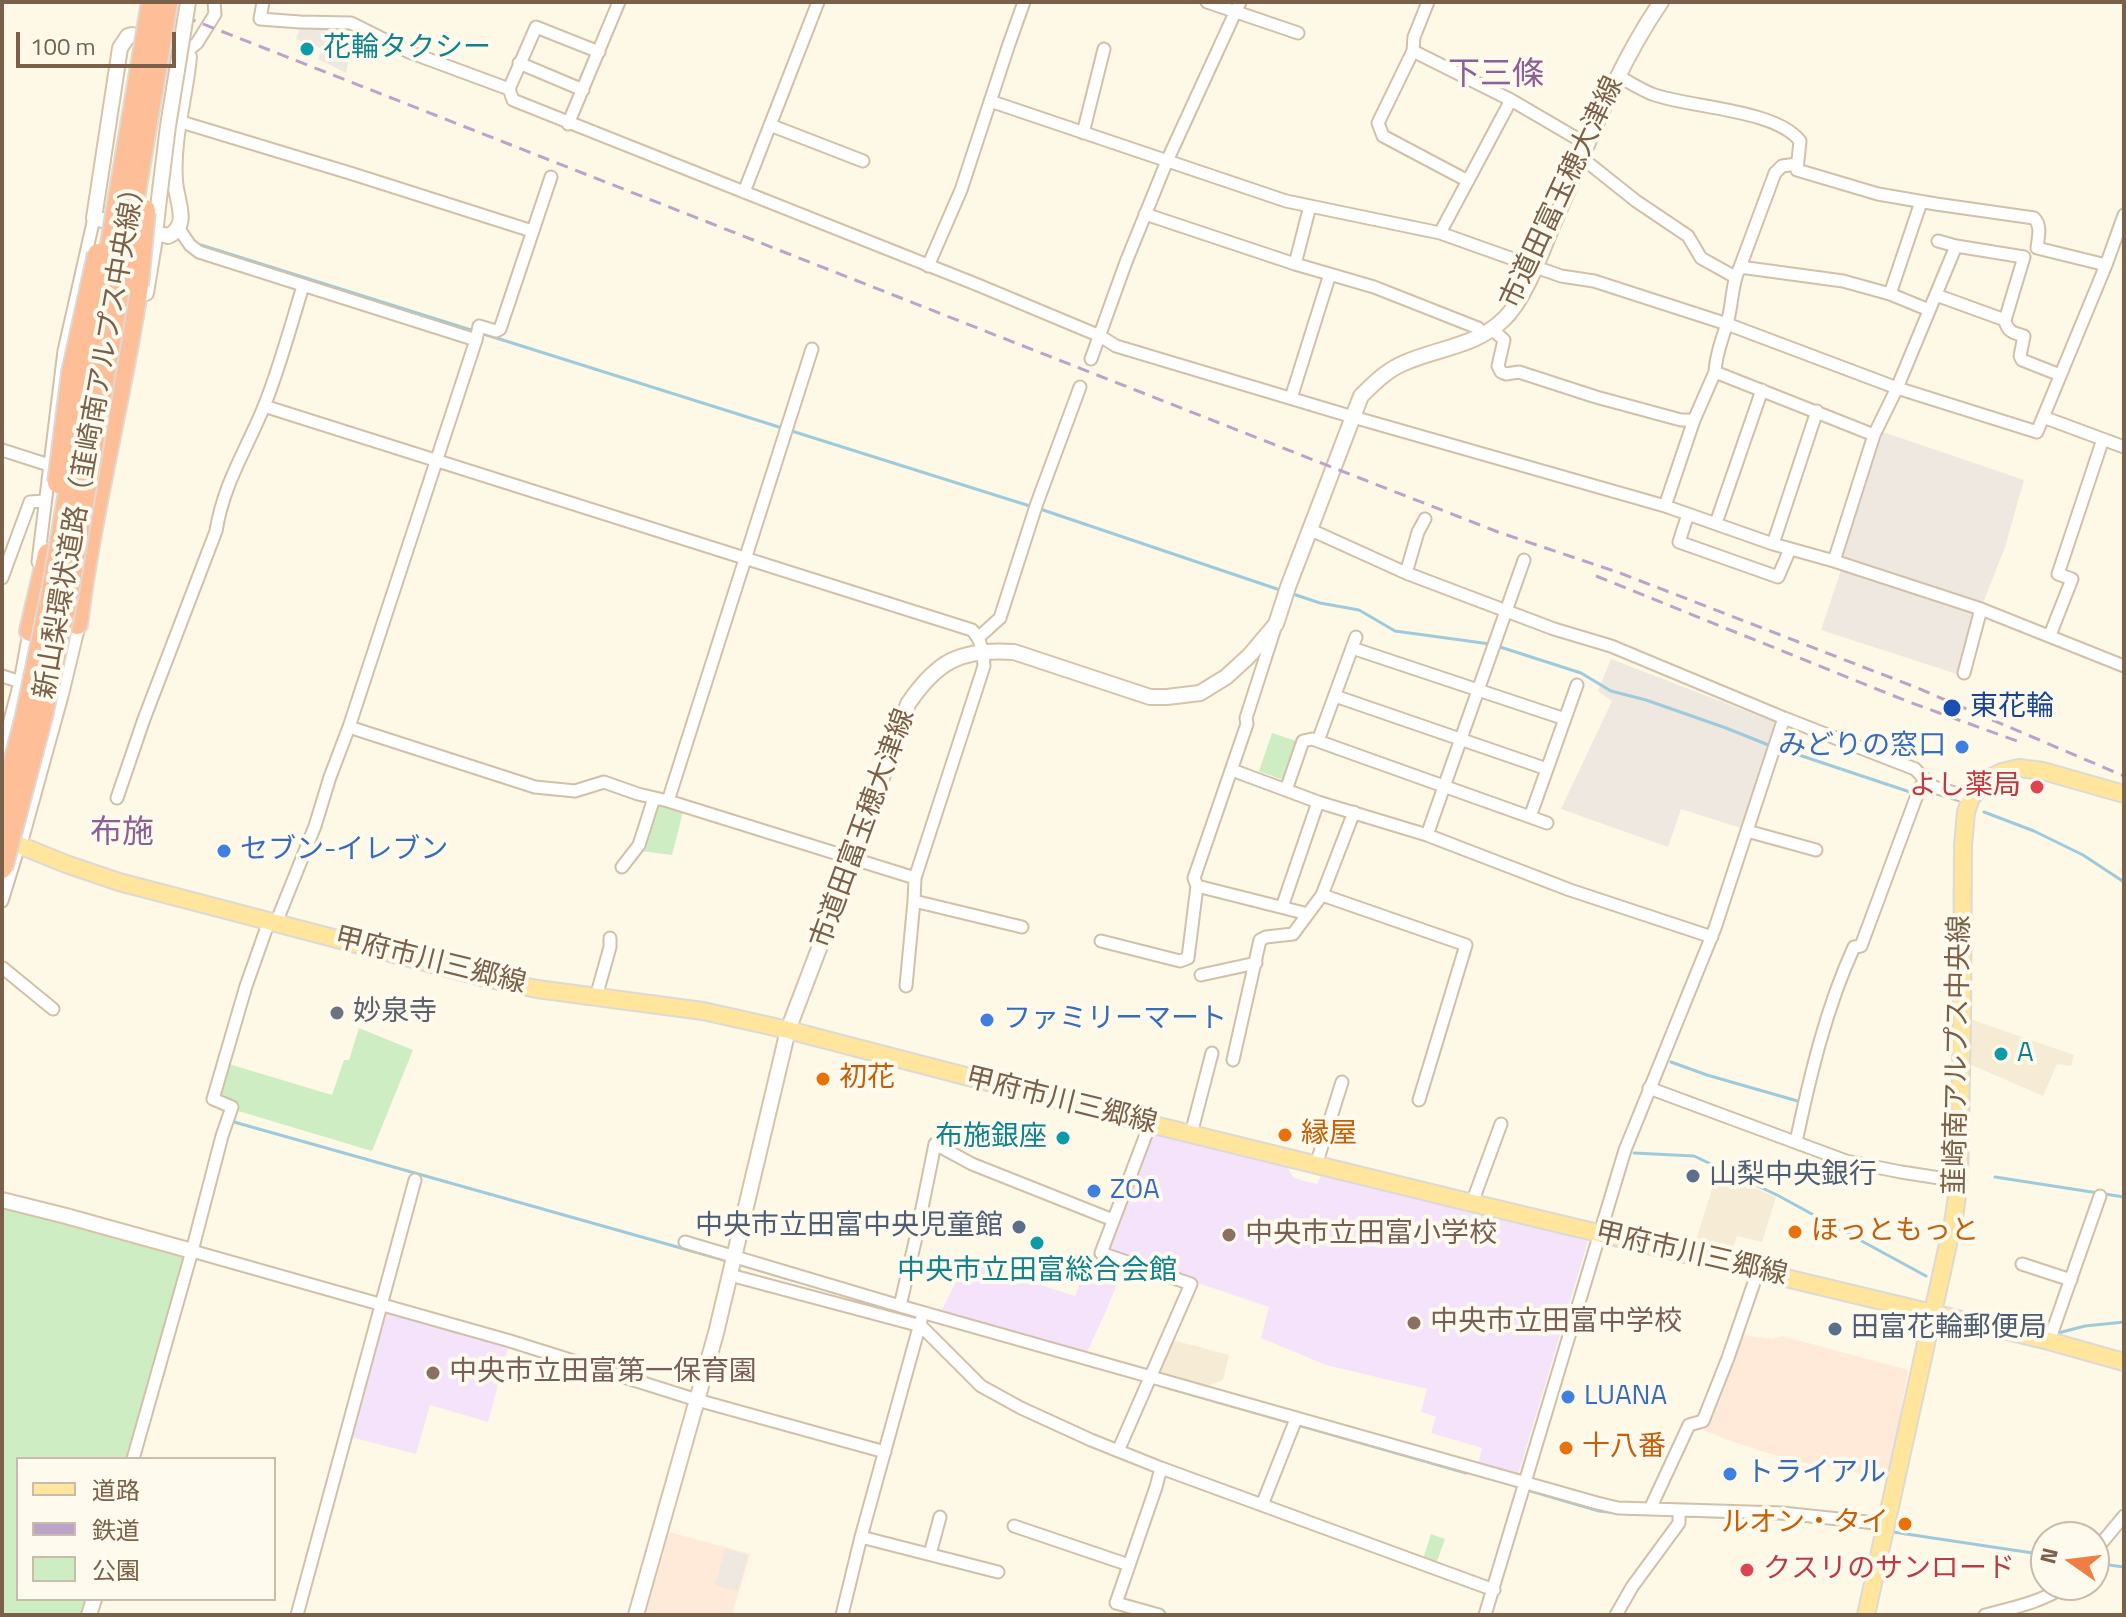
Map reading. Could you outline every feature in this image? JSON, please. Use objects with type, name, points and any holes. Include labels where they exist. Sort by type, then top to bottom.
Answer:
[{"type":"highway","points":[[148,74],[149,2]]},
{"type":"highway","name":"新山梨環状道路（韮崎南アルプス中央線）","points":[[2,809],[29,703],[52,592],[127,155],[170,2]]},
{"type":"highway","name":"新山梨環状道路（韮崎南アルプス中央線）","points":[[2,868],[42,716],[65,612],[145,134],[148,74]]},
{"type":"highway","points":[[77,624],[138,285],[149,164],[145,134]]},
{"type":"highway","points":[[30,631],[48,554],[79,334],[109,209],[127,155]]},
{"type":"main road","points":[[1971,798],[1986,780],[2019,768],[2043,771],[2124,794]]},
{"type":"main road","name":"韮崎南アルプス中央線","points":[[1866,1615],[1954,1217],[1959,1181],[1963,845],[1966,812],[1971,798]]},
{"type":"main road","name":"甲府市川三郷線","points":[[2,838],[119,882],[521,986],[703,1011],[788,1030],[1150,1124],[2049,1341],[2124,1362]]},
{"type":"street","points":[[2,901],[61,694],[100,538],[154,244],[168,126],[188,2]]},
{"type":"street","points":[[186,52],[197,43],[215,14],[214,2]]},
{"type":"street","points":[[263,2],[260,19],[351,23],[409,52],[509,89]]},
{"type":"street","points":[[568,124],[619,2]]},
{"type":"street","points":[[744,192],[818,2]]},
{"type":"street","points":[[928,266],[961,190],[1024,2]]},
{"type":"street","points":[[1207,2],[1238,7],[1298,33]]},
{"type":"street","points":[[1428,2],[1414,37],[1413,51],[1378,123],[1383,136],[1468,181]]},
{"type":"street","name":"市道田富玉穂大津線","points":[[636,1615],[733,1264],[788,1030],[908,704],[935,670],[972,652],[981,644],[1150,697],[1200,693],[1226,677],[1249,656],[1276,624],[1361,396],[1389,371],[1462,344],[1487,332],[1505,318],[1534,267],[1618,76],[1661,2]]},
{"type":"street","points":[[1091,359],[1167,161],[1238,7]]},
{"type":"street","points":[[599,52],[536,27],[509,89],[513,100],[1100,336],[1116,346],[1665,506],[1773,544],[1981,609],[2124,666]]},
{"type":"street","points":[[2,751],[30,631],[64,351],[94,218],[120,48],[132,35],[186,52],[188,68],[178,121],[174,169],[182,221],[179,229],[168,236],[94,218]]},
{"type":"street","points":[[1083,133],[1104,49]]},
{"type":"street","points":[[1413,51],[1511,100],[1585,152],[1636,201],[1688,236],[1701,258],[1738,272],[1843,281],[1890,294],[1929,310]]},
{"type":"street","points":[[519,63],[583,90]]},
{"type":"street","points":[[1618,76],[1653,94],[1782,126],[1800,141],[1797,170],[1878,194],[2034,218],[2039,229],[2037,248],[2106,265]]},
{"type":"street","points":[[1440,233],[1511,100]]},
{"type":"street","points":[[990,101],[1286,201],[1440,233],[1561,276],[1594,281],[1727,324],[1897,388],[2037,432],[2106,265],[2119,244],[2124,215]]},
{"type":"street","points":[[178,121],[532,231]]},
{"type":"street","points":[[770,125],[863,161]]},
{"type":"street","points":[[1665,506],[1694,420],[1715,372],[1716,353],[1727,324],[1738,272],[1775,173],[1782,166],[1797,164]]},
{"type":"street","points":[[134,1457],[232,1107],[213,1099],[246,986],[315,826],[479,326],[496,331],[500,329],[551,177]]},
{"type":"street","points":[[1890,294],[1921,202]]},
{"type":"street","points":[[1295,264],[1310,206]]},
{"type":"street","points":[[1145,214],[1374,287],[1478,328],[1504,340],[1498,366],[1506,374],[1519,372],[1596,397],[1681,420],[1694,420]]},
{"type":"street","points":[[179,229],[199,252],[476,340]]},
{"type":"street","points":[[1938,241],[2024,257],[2005,320],[2006,327],[2024,336],[2022,360],[2060,375]]},
{"type":"street","points":[[1834,561],[1874,435],[1956,246]]},
{"type":"street","points":[[1291,398],[1330,274]]},
{"type":"street","points":[[117,798],[216,531],[234,468],[246,448],[280,365],[303,286]]},
{"type":"street","points":[[1936,295],[2005,320]]},
{"type":"street","points":[[668,801],[812,349]]},
{"type":"street","points":[[1715,372],[1874,435]]},
{"type":"street","points":[[981,644],[1000,618],[1035,508],[1080,387]]},
{"type":"street","points":[[1716,523],[1762,390]]},
{"type":"street","points":[[264,406],[972,630],[981,644],[984,666],[915,878],[906,986]]},
{"type":"street","points":[[1773,544],[1817,411]]},
{"type":"street","points":[[2043,417],[2124,447]]},
{"type":"street","points":[[2050,635],[2072,579],[2058,574],[2103,439]]},
{"type":"street","points":[[2,450],[49,465]]},
{"type":"street","points":[[2,578],[30,502],[44,501]]},
{"type":"street","points":[[1688,514],[1679,542],[1778,577],[1790,549]]},
{"type":"street","points":[[1406,573],[1425,519]]},
{"type":"street","points":[[1311,530],[1406,573],[1554,629],[1611,646],[1915,769],[1931,786],[1971,798]]},
{"type":"street","points":[[1427,835],[1524,560]]},
{"type":"street","points":[[1964,673],[1981,609]]},
{"type":"street","points":[[1101,941],[1180,961],[1188,958],[1197,886],[1194,878],[1247,724],[1246,718],[1276,624]]},
{"type":"street","points":[[1318,741],[1354,642],[1565,719]]},
{"type":"street","points":[[2,676],[61,694]]},
{"type":"street","points":[[1530,817],[1577,685]]},
{"type":"street","points":[[1335,696],[1547,769]]},
{"type":"street","points":[[1485,1615],[1625,1150],[1712,937],[1784,718]]},
{"type":"street","points":[[349,727],[535,787],[575,791],[604,782],[915,878]]},
{"type":"street","points":[[1286,790],[1303,741],[1312,739],[1547,823]]},
{"type":"street","points":[[1232,770],[1318,802],[1427,835],[1570,890],[1712,937]]},
{"type":"street","points":[[1796,1142],[1804,1102],[1838,982],[1854,947],[1861,946],[1920,787],[1927,781]]},
{"type":"street","points":[[622,867],[639,845],[654,798]]},
{"type":"street","points":[[1282,907],[1318,802]]},
{"type":"street","points":[[1233,1060],[1260,940],[1293,934],[1322,895],[1354,812]]},
{"type":"street","points":[[1747,831],[1816,850]]},
{"type":"street","points":[[1197,886],[1308,914]]},
{"type":"street","points":[[1322,895],[1466,945],[1419,1100]]},
{"type":"street","points":[[914,901],[1022,927]]},
{"type":"street","points":[[596,997],[610,938]]},
{"type":"street","points":[[1201,975],[1256,963]]},
{"type":"street","points":[[2,969],[53,1009]]},
{"type":"street","points":[[1191,1134],[1212,1053]]},
{"type":"street","points":[[1316,1165],[1342,1082]]},
{"type":"street","points":[[1649,1088],[1846,1161],[1959,1181]]},
{"type":"street","points":[[1118,1451],[1191,1284],[1101,1253],[1150,1124]]},
{"type":"street","points":[[1472,1203],[1501,1124]]},
{"type":"street","points":[[900,1306],[935,1144],[972,1164],[1113,1220]]},
{"type":"street","points":[[297,1615],[415,1180]]},
{"type":"street","points":[[2049,1341],[2100,1196]]},
{"type":"street","points":[[2,1200],[510,1341],[697,1400],[885,1452]]},
{"type":"street","points":[[685,1242],[733,1264],[1524,1487],[1618,1508],[1679,1514],[1782,1513],[1886,1524]]},
{"type":"street","points":[[733,1264],[900,1306],[922,1318],[981,1386],[1021,1408],[1161,1468],[1494,1590]]},
{"type":"street","points":[[2022,1264],[2071,1280]]},
{"type":"street","points":[[1650,1509],[1689,1425],[1703,1421],[1758,1271]]},
{"type":"street","points":[[842,1615],[922,1318]]},
{"type":"street","points":[[1262,1505],[1295,1423]]},
{"type":"street","points":[[1159,1615],[1116,1603],[1161,1468]]},
{"type":"street","points":[[1616,1615],[1632,1587],[1679,1523],[1679,1514]]},
{"type":"street","points":[[2110,1533],[2124,1516]]},
{"type":"street","points":[[930,1554],[940,1517]]},
{"type":"street","points":[[1014,1526],[1129,1565]]},
{"type":"street","points":[[861,1537],[998,1572]]},
{"type":"street","points":[[1985,1615],[2012,1612],[2038,1601]]},
{"type":"shaded area","points":[[300,28],[354,31],[346,73],[318,59],[322,49],[296,39]]},
{"type":"shaded area","points":[[1883,432],[2024,480],[2005,547],[1983,603],[1839,555]]},
{"type":"shaded area","points":[[1841,570],[1975,611],[1957,674],[1821,630]]},
{"type":"shaded area","points":[[1611,659],[1777,723],[1741,828],[1681,809],[1668,847],[1561,809],[1612,701],[1598,691]]},
{"type":"shaded area","points":[[1970,1019],[2074,1055],[2071,1066],[2057,1064],[2043,1096],[1967,1063]]},
{"type":"shaded area","points":[[1151,1131],[1287,1167],[1294,1178],[1317,1184],[1322,1174],[1588,1241],[1518,1475],[1478,1464],[1482,1448],[1431,1433],[1436,1417],[1421,1412],[1427,1389],[1326,1365],[1261,1338],[1269,1307],[1127,1259],[1085,1356],[940,1314],[966,1261],[1075,1296],[1092,1255],[1106,1250]]},
{"type":"shaded area","points":[[1717,1173],[1776,1197],[1762,1242],[1737,1236],[1728,1262],[1692,1253]]},
{"type":"shaded area","name":"中央市立田富第一保育園","points":[[382,1306],[510,1341],[488,1422],[430,1405],[416,1454],[347,1436]]},
{"type":"shaded area","points":[[1741,1335],[1772,1339],[1782,1336],[1908,1370],[1889,1478],[1794,1461],[1704,1430]]},
{"type":"shaded area","points":[[1172,1340],[1229,1355],[1223,1380],[1200,1389],[1156,1376]]},
{"type":"shaded area","points":[[669,1532],[750,1554],[732,1615],[645,1615]]},
{"type":"shaded area","points":[[725,1549],[748,1555],[738,1591],[715,1585]]},
{"type":"green space","points":[[1272,733],[1299,742],[1285,781],[1259,771]]},
{"type":"green space","points":[[659,805],[683,812],[672,855],[640,851]]},
{"type":"green space","points":[[359,1028],[413,1050],[372,1151],[235,1110],[236,1104],[219,1094],[229,1064],[332,1095],[344,1060],[349,1060]]},
{"type":"green space","points":[[2,1200],[192,1251],[134,1457],[16,1457],[16,1601],[93,1601],[89,1615],[2,1615]]},
{"type":"green space","points":[[1431,1534],[1445,1539],[1436,1564],[1423,1559]]},
{"type":"waterway","points":[[201,245],[1033,507]]},
{"type":"waterway","points":[[1040,509],[1283,591]]},
{"type":"waterway","points":[[1290,593],[1320,603],[1359,610],[1395,631],[1490,644]]},
{"type":"waterway","points":[[1497,646],[1581,673],[1611,691],[1646,700],[1771,746]]},
{"type":"waterway","points":[[1778,748],[1913,793]]},
{"type":"waterway","points":[[1984,812],[2034,831],[2083,855],[2124,882]]},
{"type":"waterway","points":[[1671,1062],[1801,1102]]},
{"type":"waterway","points":[[234,1122],[727,1261]]},
{"type":"waterway","points":[[1634,1153],[1694,1156],[1777,1195],[1926,1276]]},
{"type":"waterway","points":[[1995,1177],[2124,1197]]},
{"type":"waterway","points":[[738,1264],[792,1280]]},
{"type":"waterway","points":[[2058,1333],[2085,1326],[2124,1322]]},
{"type":"waterway","points":[[1165,1387],[1466,1473]]},
{"type":"waterway","points":[[1517,1487],[1599,1511],[1618,1513]]},
{"type":"waterway","points":[[1629,1514],[1674,1515]]},
{"type":"waterway","points":[[1681,1516],[1818,1522]]},
{"type":"waterway","points":[[1845,1525],[1875,1529]]},
{"type":"waterway","points":[[1893,1532],[2030,1553]]},
{"type":"waterway","points":[[2110,1565],[2124,1567]]},
{"type":"railway","points":[[147,2],[1498,532],[1620,573],[1915,687],[2124,776]]},
{"type":"railway","points":[[1596,576],[1909,702],[2017,741]]},
{"type":"place","name":"花輪タクシー","points":[[307,49]]},
{"type":"place","name":"東花輪","points":[[1952,708]]},
{"type":"place","name":"みどりの窓口","points":[[1962,747]]},
{"type":"place","name":"よし薬局","points":[[2037,787]]},
{"type":"place","name":"セブン-イレブン","points":[[224,851]]},
{"type":"place","name":"妙泉寺","points":[[337,1013]]},
{"type":"place","name":"ファミリーマート","points":[[987,1020]]},
{"type":"place","name":"A","points":[[2001,1054]]},
{"type":"place","name":"初花","points":[[823,1079]]},
{"type":"place","name":"縁屋","points":[[1285,1135]]},
{"type":"place","name":"布施銀座","points":[[1063,1138]]},
{"type":"place","name":"山梨中央銀行","points":[[1693,1176]]},
{"type":"place","name":"ZOA","points":[[1094,1191]]},
{"type":"place","name":"中央市立田富中央児童館","points":[[1019,1227]]},
{"type":"place","name":"ほっともっと","points":[[1795,1232]]},
{"type":"place","name":"中央市立田富小学校","points":[[1229,1235]]},
{"type":"place","name":"中央市立田富総合会館","points":[[1037,1243]]},
{"type":"place","name":"中央市立田富中学校","points":[[1414,1323]]},
{"type":"place","name":"田富花輪郵便局","points":[[1835,1329]]},
{"type":"place","name":"中央市立田富第一保育園","points":[[433,1373]]},
{"type":"place","name":"LUANA","points":[[1568,1397]]},
{"type":"place","name":"十八番","points":[[1566,1448]]},
{"type":"place","name":"トライアル","points":[[1730,1474]]},
{"type":"place","name":"ルオン・タイ","points":[[1905,1524]]},
{"type":"place","name":"クスリのサンロード","points":[[1747,1570]]},
{"type":"district","name":"下三條","points":[[1496,76]]},
{"type":"district","name":"布施","points":[[122,834]]}]
